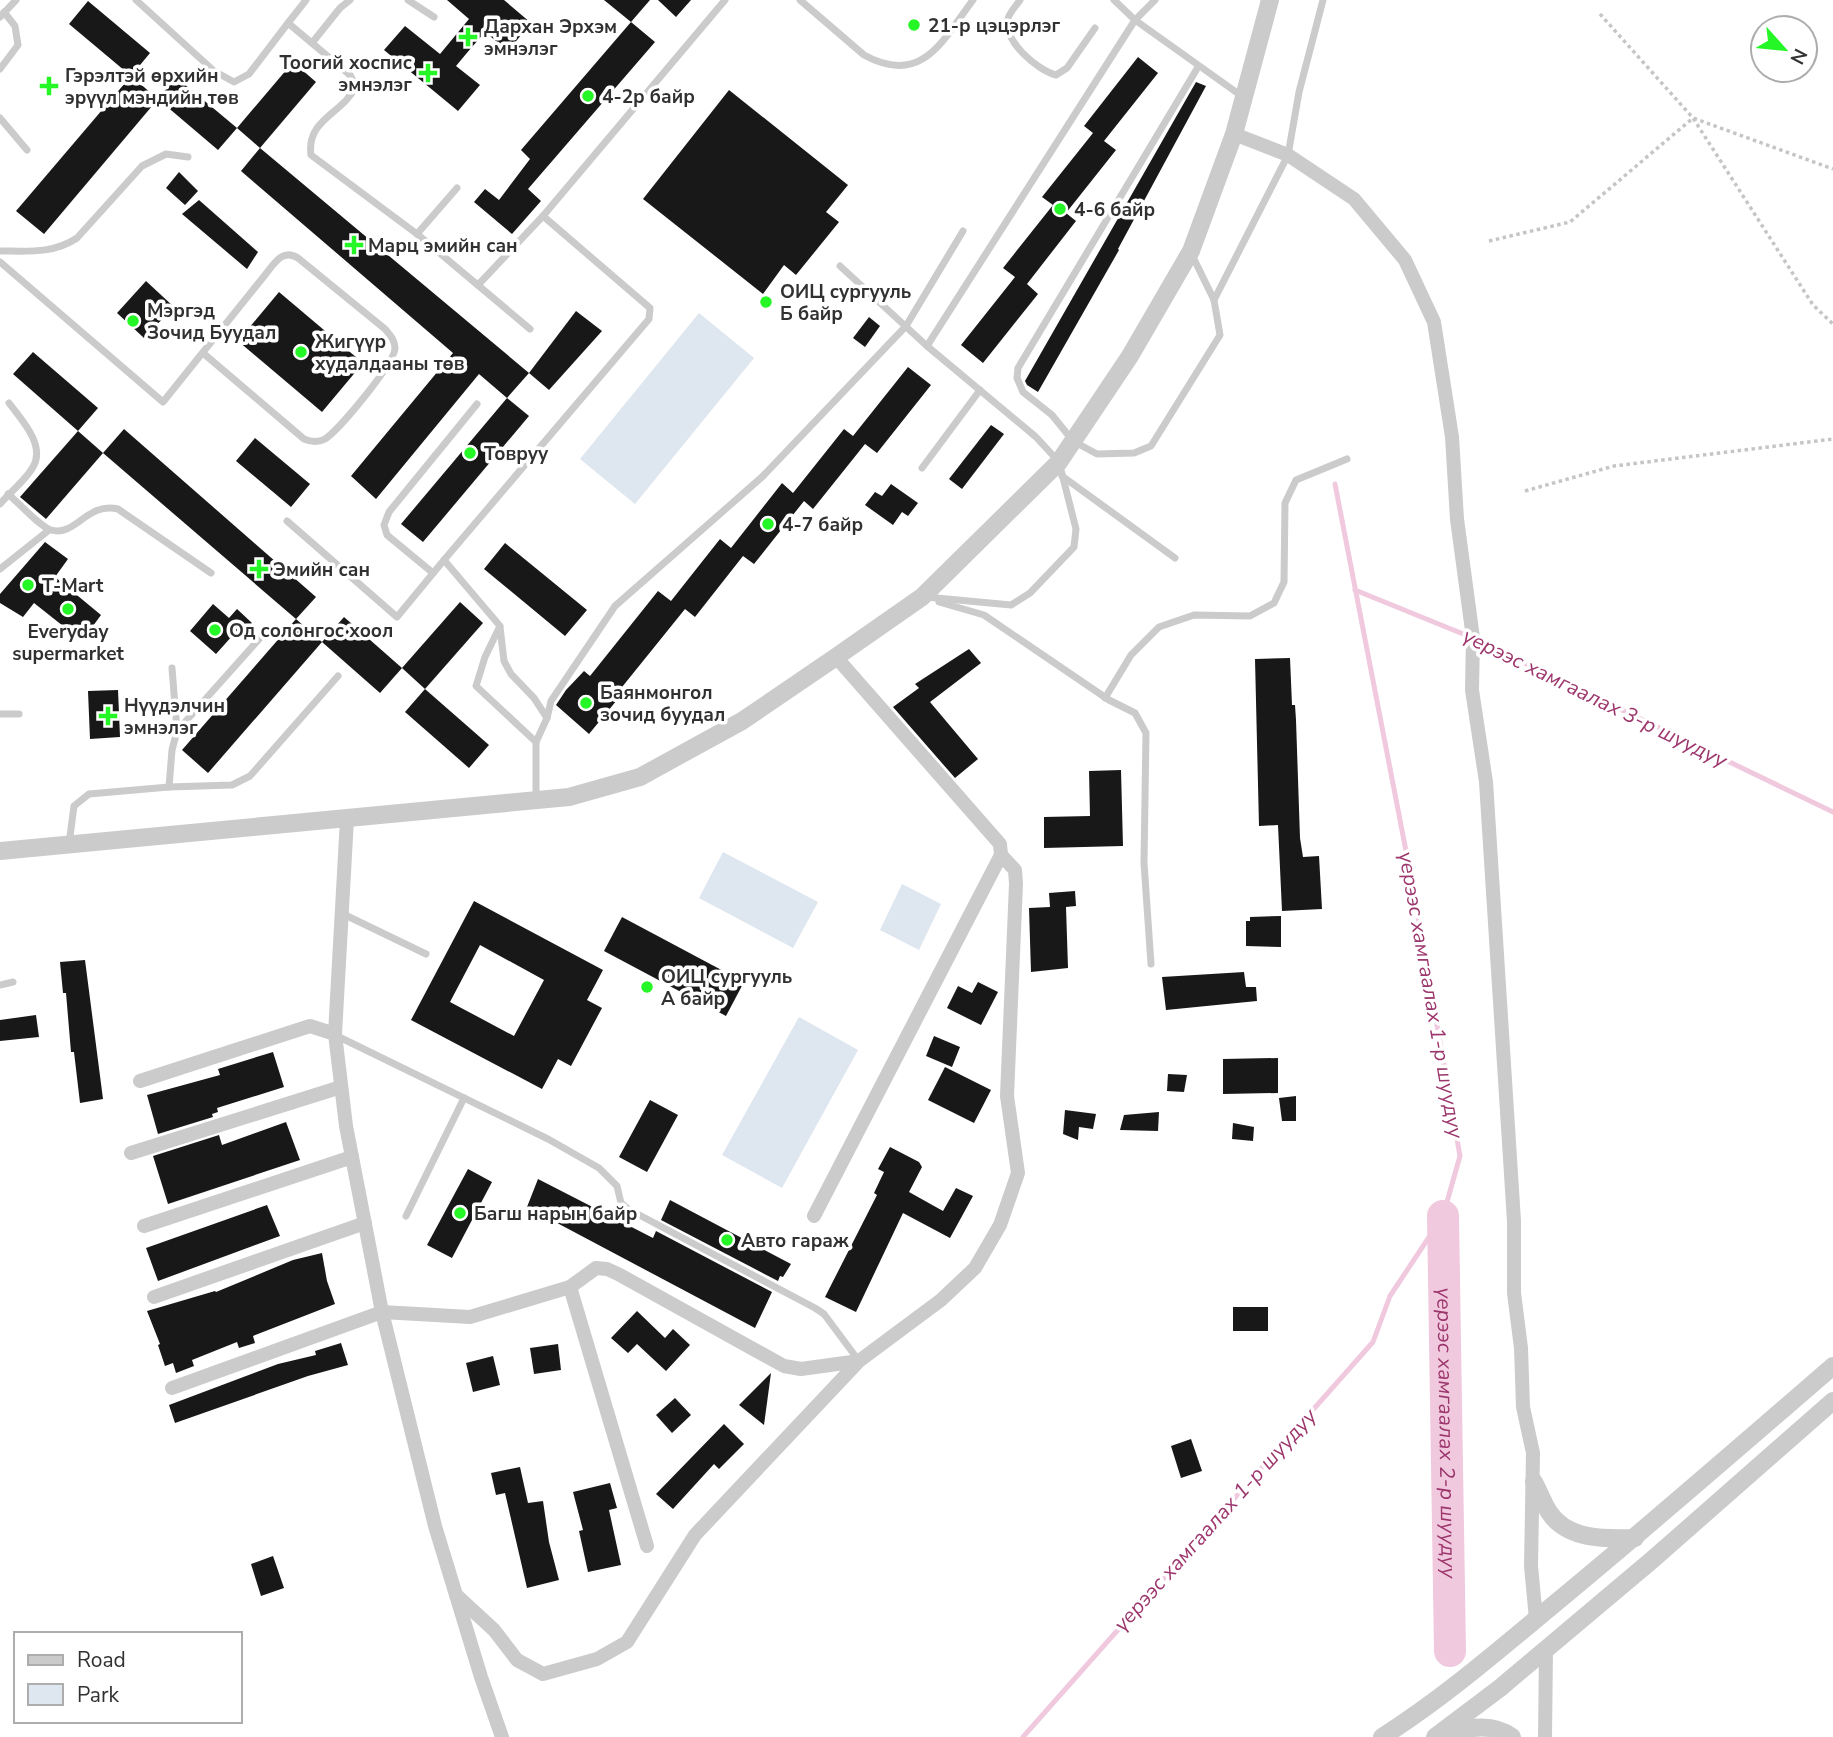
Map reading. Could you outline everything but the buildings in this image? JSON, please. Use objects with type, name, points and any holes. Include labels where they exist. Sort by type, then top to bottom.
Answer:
[{"type":"street","points":[[0,850],[569,797],[640,777],[742,721],[922,597],[1060,469],[1073,441],[1130,356],[1191,251],[1234,134],[1270,0]]},
{"type":"street","points":[[1234,134],[1288,155],[1354,199],[1405,260],[1434,322],[1452,438],[1457,519],[1473,638],[1472,690],[1486,782],[1514,1221],[1514,1293],[1521,1348],[1523,1407],[1534,1452],[1531,1566],[1536,1619],[1546,1649],[1545,1737]]},
{"type":"street","points":[[814,1216],[1001,855],[1000,844],[836,657]]},
{"type":"street","points":[[346,819],[335,1034],[352,1157],[382,1312],[435,1526],[502,1737]]},
{"type":"street","points":[[456,1595],[494,1630],[517,1660],[543,1674],[597,1659],[627,1642],[695,1535],[859,1362],[941,1300],[975,1268],[1000,1225],[1018,1173],[1007,1096],[1016,884],[1015,870],[1001,855]]},
{"type":"street","points":[[140,1081],[310,1026],[335,1034]]},
{"type":"street","points":[[131,1153],[341,1087]]},
{"type":"street","points":[[144,1226],[352,1157]]},
{"type":"street","points":[[154,1297],[365,1223]]},
{"type":"street","points":[[172,1388],[382,1312],[470,1317],[570,1287],[596,1268],[607,1269],[784,1366],[801,1369],[859,1362]]},
{"type":"street","points":[[570,1287],[647,1546]]},
{"type":"street","points":[[1382,1737],[1408,1721],[1536,1619],[1833,1366]]},
{"type":"street","points":[[1438,1736],[1653,1559],[1833,1401]]},
{"type":"street","points":[[1534,1482],[1549,1514],[1576,1533],[1602,1539],[1634,1538]]},
{"type":"street","points":[[1438,1736],[1475,1726],[1504,1731],[1512,1737]]},
{"type":"lane","points":[[0,69],[18,45],[15,26],[2,15],[16,0]]},
{"type":"lane","points":[[136,0],[214,71],[234,82],[249,74],[306,0]]},
{"type":"lane","points":[[312,43],[340,8],[350,0]]},
{"type":"lane","points":[[408,0],[434,17]]},
{"type":"lane","points":[[478,285],[543,216],[725,0]]},
{"type":"lane","points":[[800,0],[864,55],[893,65],[913,63],[932,55],[973,0]]},
{"type":"lane","points":[[1020,0],[1008,17],[1008,31],[1012,40],[1043,72],[1056,75],[1067,68],[1095,29]]},
{"type":"lane","points":[[1114,0],[1135,20],[1244,98]]},
{"type":"lane","points":[[927,346],[1135,20],[1155,0]]},
{"type":"lane","points":[[1214,300],[1288,155],[1299,92],[1323,0]]},
{"type":"lane","points":[[288,23],[350,75],[356,86],[351,98],[315,128],[310,144],[311,155],[416,234],[530,328]]},
{"type":"lane","points":[[1191,251],[1214,300],[1220,335],[1151,446],[1134,453],[1097,454],[1073,441],[1052,415],[1023,392],[1017,378],[1018,368],[1198,67]]},
{"type":"lane","points":[[0,118],[27,150]]},
{"type":"lane","points":[[0,251],[46,250],[64,246],[77,238],[142,166],[166,154],[188,157]]},
{"type":"lane","points":[[416,234],[457,188]]},
{"type":"lane","points":[[287,521],[397,617],[649,319],[650,308],[543,216]]},
{"type":"lane","points":[[536,800],[536,742],[551,701],[615,606],[762,477],[906,326],[963,231]]},
{"type":"lane","points":[[0,262],[163,402],[281,256],[287,254],[298,258],[385,329],[393,339],[395,349],[388,367],[344,420],[324,439],[314,442],[304,439],[203,353]]},
{"type":"lane","points":[[840,266],[927,346],[1036,437],[1060,469],[1175,558]]},
{"type":"lane","points":[[922,468],[980,390]]},
{"type":"lane","points":[[0,504],[34,466],[37,449],[30,433],[9,403]]},
{"type":"lane","points":[[433,573],[387,535],[384,525],[389,512],[477,404]]},
{"type":"lane","points":[[1105,698],[1131,655],[1159,627],[1194,615],[1250,616],[1274,603],[1284,582],[1284,503],[1296,480],[1347,459]]},
{"type":"lane","points":[[922,597],[1011,604],[1030,593],[1074,547],[1076,529],[1060,469]]},
{"type":"lane","points":[[8,494],[49,530],[69,529],[96,510],[107,506],[118,509],[211,573]]},
{"type":"lane","points":[[0,569],[49,530]]},
{"type":"lane","points":[[444,560],[500,626],[503,661],[547,718]]},
{"type":"lane","points":[[922,597],[984,615],[1105,698],[1135,713],[1146,733],[1144,863],[1151,964]]},
{"type":"lane","points":[[500,626],[485,657],[476,686],[536,742]]},
{"type":"lane","points":[[177,731],[269,628]]},
{"type":"lane","points":[[169,787],[172,750],[177,731],[172,668]]},
{"type":"lane","points":[[68,844],[74,806],[89,794],[232,785],[250,776],[338,676]]},
{"type":"lane","points":[[0,714],[19,714]]},
{"type":"lane","points":[[340,913],[426,954]]},
{"type":"lane","points":[[0,985],[13,982]]},
{"type":"lane","points":[[335,1034],[548,1139],[599,1168],[617,1186],[621,1203],[628,1209],[824,1314],[859,1362]]},
{"type":"lane","points":[[406,1216],[464,1098]]},
{"type":"path","points":[[1600,14],[1693,118],[1813,305],[1833,324]]},
{"type":"path","points":[[1693,118],[1833,169]]},
{"type":"path","points":[[1489,241],[1570,222],[1693,118]]},
{"type":"path","points":[[1525,491],[1614,467],[1833,439]]},
{"type":"green space","points":[[699,313],[754,358],[635,504],[580,459]]},
{"type":"green space","points":[[723,852],[818,902],[793,948],[699,898]]},
{"type":"green space","points":[[902,884],[941,904],[919,950],[880,930]]},
{"type":"green space","points":[[799,1017],[858,1050],[782,1188],[722,1155]]},
{"type":"waterway","name":"үерээс хамгаалах 1-р шуудуу","points":[[1023,1737],[1373,1342],[1390,1296],[1443,1216],[1460,1156],[1412,882],[1335,484]]},
{"type":"waterway","name":"үерээс хамгаалах 3-р шуудуу","points":[[1355,590],[1473,638],[1833,812]]},
{"type":"waterway","name":"үерээс хамгаалах 2-р шуудуу","points":[[1443,1216],[1450,1651]]},
{"type":"place","name":"21-р цэцэрлэг","points":[[914,25]]},
{"type":"place","name":"Дархан Эрхэм эмнэлэг","points":[[468,37]]},
{"type":"place","name":"Тоогий хоспис эмнэлэг","points":[[428,73]]},
{"type":"place","name":"Гэрэлтэй өрхийн эрүүл мэндийн төв","points":[[49,86]]},
{"type":"place","name":"4-2р байр","points":[[588,96]]},
{"type":"place","name":"4-6 байр","points":[[1060,209]]},
{"type":"place","name":"Марц эмийн сан","points":[[354,245]]},
{"type":"place","name":"ОИЦ сургууль Б байр","points":[[766,302]]},
{"type":"place","name":"Мэргэд Зочид Буудал","points":[[133,321]]},
{"type":"place","name":"Жигүүр худалдааны төв","points":[[301,352]]},
{"type":"place","name":"Товруу","points":[[470,453]]},
{"type":"place","name":"4-7 байр","points":[[768,524]]},
{"type":"place","name":"Эмийн сан","points":[[259,569]]},
{"type":"place","name":"T-Mart","points":[[28,585]]},
{"type":"place","name":"Everyday supermarket","points":[[68,609]]},
{"type":"place","name":"Од солонгос хоол","points":[[215,630]]},
{"type":"place","name":"Баянмонгол зочид буудал","points":[[586,703]]},
{"type":"place","name":"Нүүдэлчин эмнэлэг","points":[[108,716]]},
{"type":"place","name":"ОИЦ сургууль А байр","points":[[647,987]]},
{"type":"place","name":"Багш нарын байр","points":[[460,1213]]},
{"type":"place","name":"Авто гараж","points":[[727,1240]]}]
